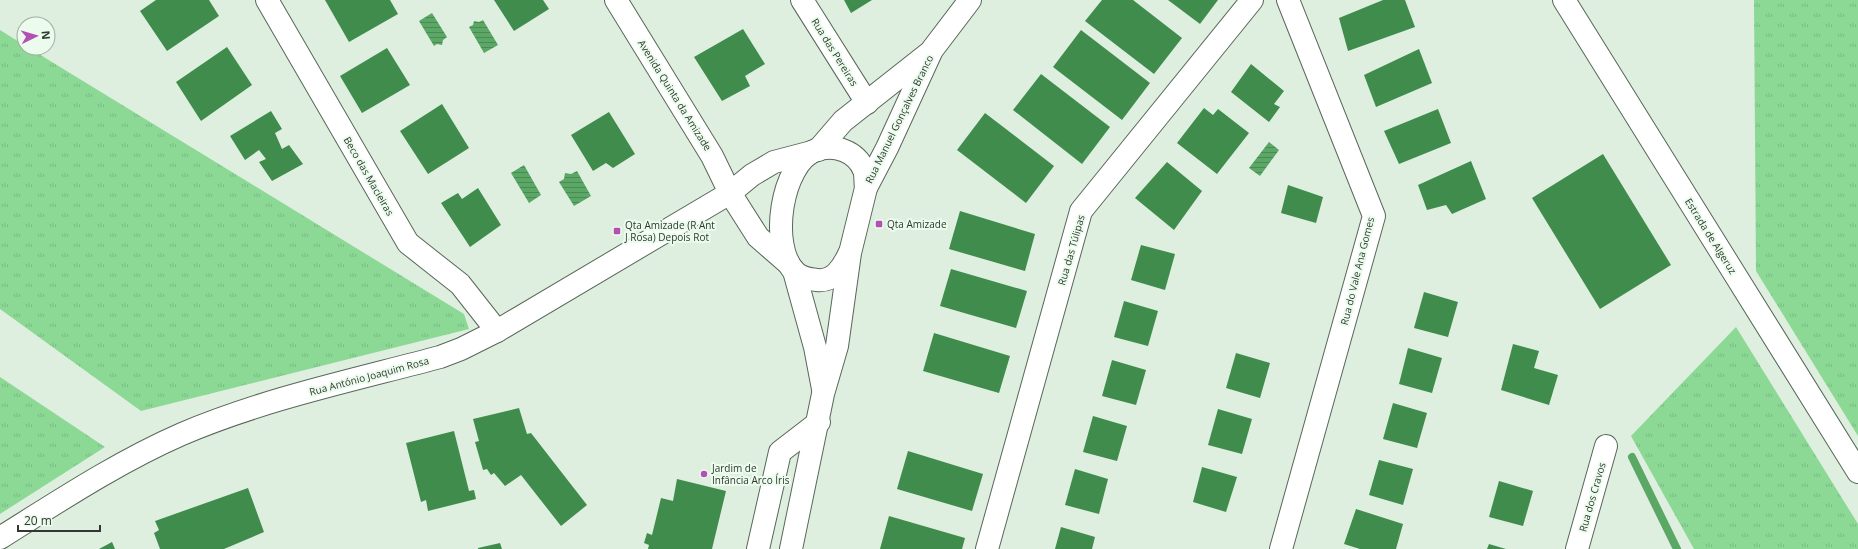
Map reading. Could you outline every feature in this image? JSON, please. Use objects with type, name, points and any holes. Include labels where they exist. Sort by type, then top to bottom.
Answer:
[{"type":"street","name":"Beco das Macieiras","points":[[267,0],[408,243],[460,284],[497,331]]},
{"type":"street","name":"Avenida Quinta da Amizade","points":[[616,0],[712,156],[730,193]]},
{"type":"street","name":"Rua das Pereiras","points":[[802,0],[867,103]]},
{"type":"street","name":"Rua Manuel Gonçalves Branco","points":[[791,549],[824,394],[838,346],[850,253],[866,188],[887,148],[932,50],[970,0]]},
{"type":"street","name":"Rua das Túlipas","points":[[987,549],[1081,211],[1252,0]]},
{"type":"street","name":"Rua do Vale Ana Gomes","points":[[1281,549],[1374,216],[1288,0]]},
{"type":"street","name":"Estrada de Algeruz","points":[[1564,0],[1858,472]]},
{"type":"street","name":"Rua Manuel Gonçalves Branco","points":[[824,394],[815,347],[792,268],[783,247],[780,225],[783,201],[789,182],[798,164],[815,151],[843,121],[932,50]]},
{"type":"street","name":"Rua Manuel Gonçalves Branco","points":[[815,151],[830,148],[845,150],[858,158],[865,172],[866,188]]},
{"type":"street","name":"Rua António Joaquim Rosa","points":[[0,538],[74,492],[181,434],[230,415],[278,400],[440,357],[461,349],[497,331],[730,193],[752,175],[774,162],[815,151]]},
{"type":"street","points":[[730,193],[758,237],[792,268]]},
{"type":"street","name":"Rua Manuel Gonçalves Branco","points":[[792,268],[805,278],[820,280],[832,277],[842,269],[850,253]]},
{"type":"street","points":[[758,549],[780,452],[819,422]]},
{"type":"street","name":"Rua dos Cravos","points":[[1578,549],[1606,446]]},
{"type":"green space","points":[[1754,0],[1858,0],[1858,436],[1756,271]]},
{"type":"green space","points":[[0,30],[16,40],[16,56],[42,56],[464,314],[469,329],[141,411],[0,309]]},
{"type":"green space","points":[[1736,327],[1858,524],[1858,549],[1694,549],[1631,436]]},
{"type":"green space","points":[[0,377],[105,447],[0,514]]},
{"type":"shaded area","points":[[432,13],[447,37],[443,40],[442,45],[437,44],[434,46],[419,21]]},
{"type":"shaded area","points":[[483,20],[498,45],[484,53],[469,27],[473,25],[474,21],[479,22]]},
{"type":"shaded area","points":[[1269,142],[1279,150],[1260,176],[1249,168]]},
{"type":"shaded area","points":[[524,165],[541,195],[529,203],[511,173]]},
{"type":"shaded area","points":[[577,171],[591,196],[574,206],[559,182],[564,179],[565,173],[571,174]]},
{"type":"building","points":[[156,0],[209,0],[219,16],[167,51],[140,11]]},
{"type":"building","points":[[325,0],[390,0],[398,14],[349,42]]},
{"type":"building","points":[[494,0],[543,0],[549,9],[514,31]]},
{"type":"building","points":[[844,0],[872,0],[851,13]]},
{"type":"building","points":[[1102,0],[1133,0],[1182,38],[1154,74],[1085,21]]},
{"type":"building","points":[[1168,0],[1218,0],[1200,24]]},
{"type":"building","points":[[1383,0],[1405,0],[1415,27],[1348,51],[1339,18]]},
{"type":"building","points":[[743,29],[765,64],[745,76],[750,86],[722,101],[694,57]]},
{"type":"building","points":[[1081,30],[1150,83],[1122,120],[1053,67]]},
{"type":"building","points":[[227,47],[252,85],[201,121],[176,82]]},
{"type":"building","points":[[387,48],[410,85],[362,113],[340,76]]},
{"type":"building","points":[[1419,49],[1432,83],[1376,107],[1364,75]]},
{"type":"building","points":[[1251,64],[1284,91],[1274,104],[1280,107],[1269,122],[1231,92]]},
{"type":"building","points":[[1041,74],[1110,127],[1082,164],[1013,110]]},
{"type":"building","points":[[442,104],[469,148],[428,174],[400,131]]},
{"type":"building","points":[[1204,108],[1213,115],[1218,109],[1249,133],[1217,174],[1177,143]]},
{"type":"building","points":[[1438,109],[1451,143],[1399,164],[1384,131]]},
{"type":"building","points":[[271,111],[282,129],[275,133],[282,149],[289,145],[303,164],[272,181],[259,162],[266,159],[259,150],[245,160],[230,136]]},
{"type":"building","points":[[609,112],[635,154],[613,168],[606,163],[593,171],[571,135]]},
{"type":"building","points":[[985,113],[1054,166],[1026,203],[957,150]]},
{"type":"building","points":[[1603,154],[1671,265],[1600,309],[1532,198]]},
{"type":"building","points":[[1471,161],[1486,199],[1452,214],[1446,205],[1427,210],[1418,185]]},
{"type":"building","points":[[1167,162],[1202,191],[1174,230],[1135,198]]},
{"type":"building","points":[[1288,185],[1323,197],[1316,223],[1281,213]]},
{"type":"building","points":[[478,188],[501,225],[470,247],[441,203],[458,193],[462,199]]},
{"type":"building","points":[[960,211],[1035,234],[1025,271],[949,249]]},
{"type":"building","points":[[1141,245],[1175,254],[1165,290],[1131,280]]},
{"type":"building","points":[[951,269],[1027,291],[1016,328],[940,306]]},
{"type":"building","points":[[1424,292],[1458,302],[1448,337],[1414,328]]},
{"type":"building","points":[[1124,301],[1158,311],[1148,346],[1114,337]]},
{"type":"building","points":[[934,333],[1010,356],[999,393],[923,371]]},
{"type":"building","points":[[1513,344],[1539,351],[1534,368],[1558,375],[1549,405],[1501,390]]},
{"type":"building","points":[[1408,348],[1442,358],[1432,393],[1399,384]]},
{"type":"building","points":[[1236,353],[1270,363],[1260,398],[1226,388]]},
{"type":"building","points":[[1112,360],[1146,370],[1136,405],[1102,396]]},
{"type":"building","points":[[1393,403],[1427,413],[1417,448],[1383,439]]},
{"type":"building","points":[[519,408],[527,434],[531,433],[587,505],[561,526],[521,475],[505,486],[494,473],[491,475],[487,469],[483,470],[475,442],[479,441],[473,419]]},
{"type":"building","points":[[1218,409],[1252,419],[1242,454],[1208,445]]},
{"type":"building","points":[[1093,416],[1127,426],[1117,461],[1083,452]]},
{"type":"building","points":[[454,431],[469,491],[474,490],[476,499],[428,511],[426,500],[421,502],[406,443]]},
{"type":"building","points":[[908,451],[983,474],[972,511],[897,489]]},
{"type":"building","points":[[1379,460],[1413,469],[1403,505],[1369,495]]},
{"type":"building","points":[[1202,467],[1237,477],[1226,512],[1193,502]]},
{"type":"building","points":[[1075,469],[1108,479],[1099,514],[1065,505]]},
{"type":"building","points":[[677,479],[726,491],[712,549],[648,549],[649,545],[644,543],[647,533],[652,535],[661,498],[673,501]]},
{"type":"building","points":[[1499,481],[1533,491],[1523,526],[1489,517]]},
{"type":"building","points":[[248,488],[264,532],[224,549],[160,549],[154,533],[159,530],[155,521]]},
{"type":"building","points":[[1356,509],[1403,524],[1396,549],[1360,549],[1344,544]]},
{"type":"building","points":[[889,516],[965,538],[962,549],[880,549]]},
{"type":"building","points":[[1061,527],[1095,537],[1092,549],[1055,549]]},
{"type":"building","points":[[112,542],[115,549],[99,549]]},
{"type":"building","points":[[500,543],[502,549],[478,549],[478,548]]},
{"type":"building","points":[[1489,544],[1506,549],[1487,549]]},
{"type":"waterway","points":[[1632,457],[1677,549]]},
{"type":"place","name":"Qta Amizade","points":[[879,224]]},
{"type":"place","name":"Qta Amizade (R Ant J Rosa) Depois Rot","points":[[617,231]]},
{"type":"place","name":"Jardim de Infância Arco Íris","points":[[704,474]]}]
